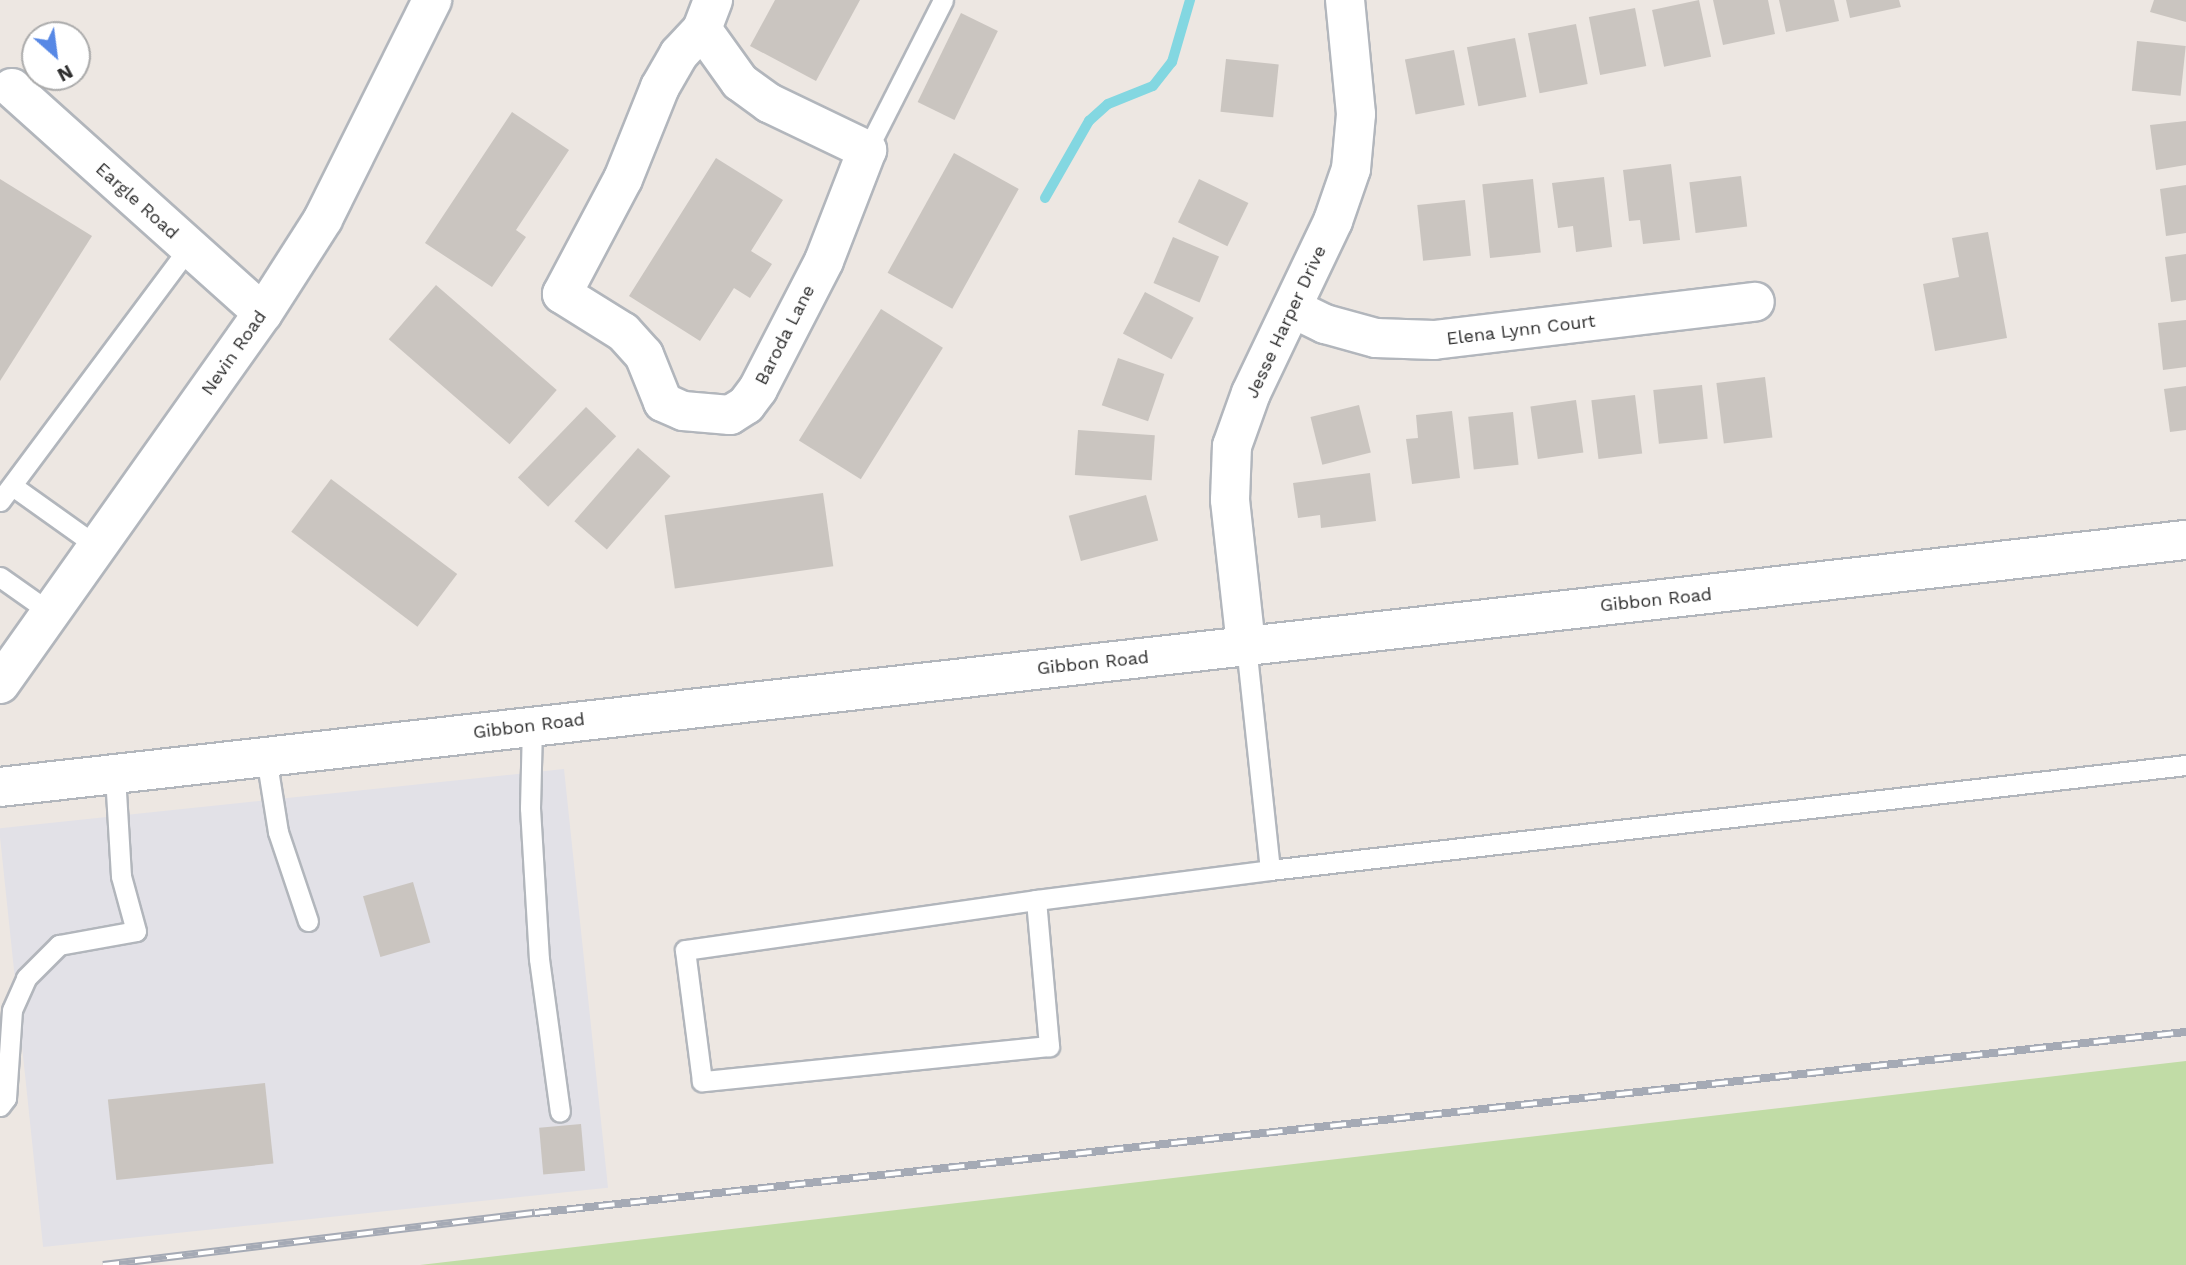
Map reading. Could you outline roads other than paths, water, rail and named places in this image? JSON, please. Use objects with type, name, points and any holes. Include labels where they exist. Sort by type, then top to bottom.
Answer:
[{"type":"main road","name":"Nevin Road","points":[[0,684],[262,313],[323,219],[432,0]]},
{"type":"main road","name":"Jesse Harper Drive","points":[[1246,645],[1230,500],[1232,446],[1251,393],[1333,221],[1351,169],[1356,114],[1345,0]]},
{"type":"main road","name":"Baroda Lane","points":[[707,15],[740,82],[769,103],[867,149],[824,261],[746,405],[730,415],[704,415],[663,402],[644,355],[623,332],[562,294],[623,179],[660,87],[679,54],[707,15]]},
{"type":"main road","name":"Eargle Road","points":[[12,89],[262,313]]},
{"type":"main road","name":"Elena Lynn Court","points":[[1292,308],[1325,324],[1376,338],[1434,340],[1755,302]]},
{"type":"main road","name":"Gibbon Road","points":[[0,787],[2186,540]]},
{"type":"lane","points":[[867,149],[943,0]]},
{"type":"lane","points":[[98,547],[7,494],[188,247]]},
{"type":"lane","points":[[0,577],[51,613]]},
{"type":"lane","points":[[1246,645],[1270,870]]},
{"type":"lane","points":[[532,726],[530,808],[539,959],[561,1112]]},
{"type":"lane","points":[[266,757],[278,832],[308,920]]},
{"type":"lane","points":[[1036,900],[1049,1046],[702,1081],[685,950],[1036,900],[1270,870],[2186,765]]},
{"type":"lane","points":[[0,1106],[6,1098],[12,1010],[26,978],[59,945],[136,931],[121,876],[115,775]]},
{"type":"waterway","points":[[1045,198],[1089,121],[1108,104],[1153,86],[1172,62],[1190,0]]},
{"type":"railway","points":[[103,1265],[535,1213],[2186,1032]]}]
